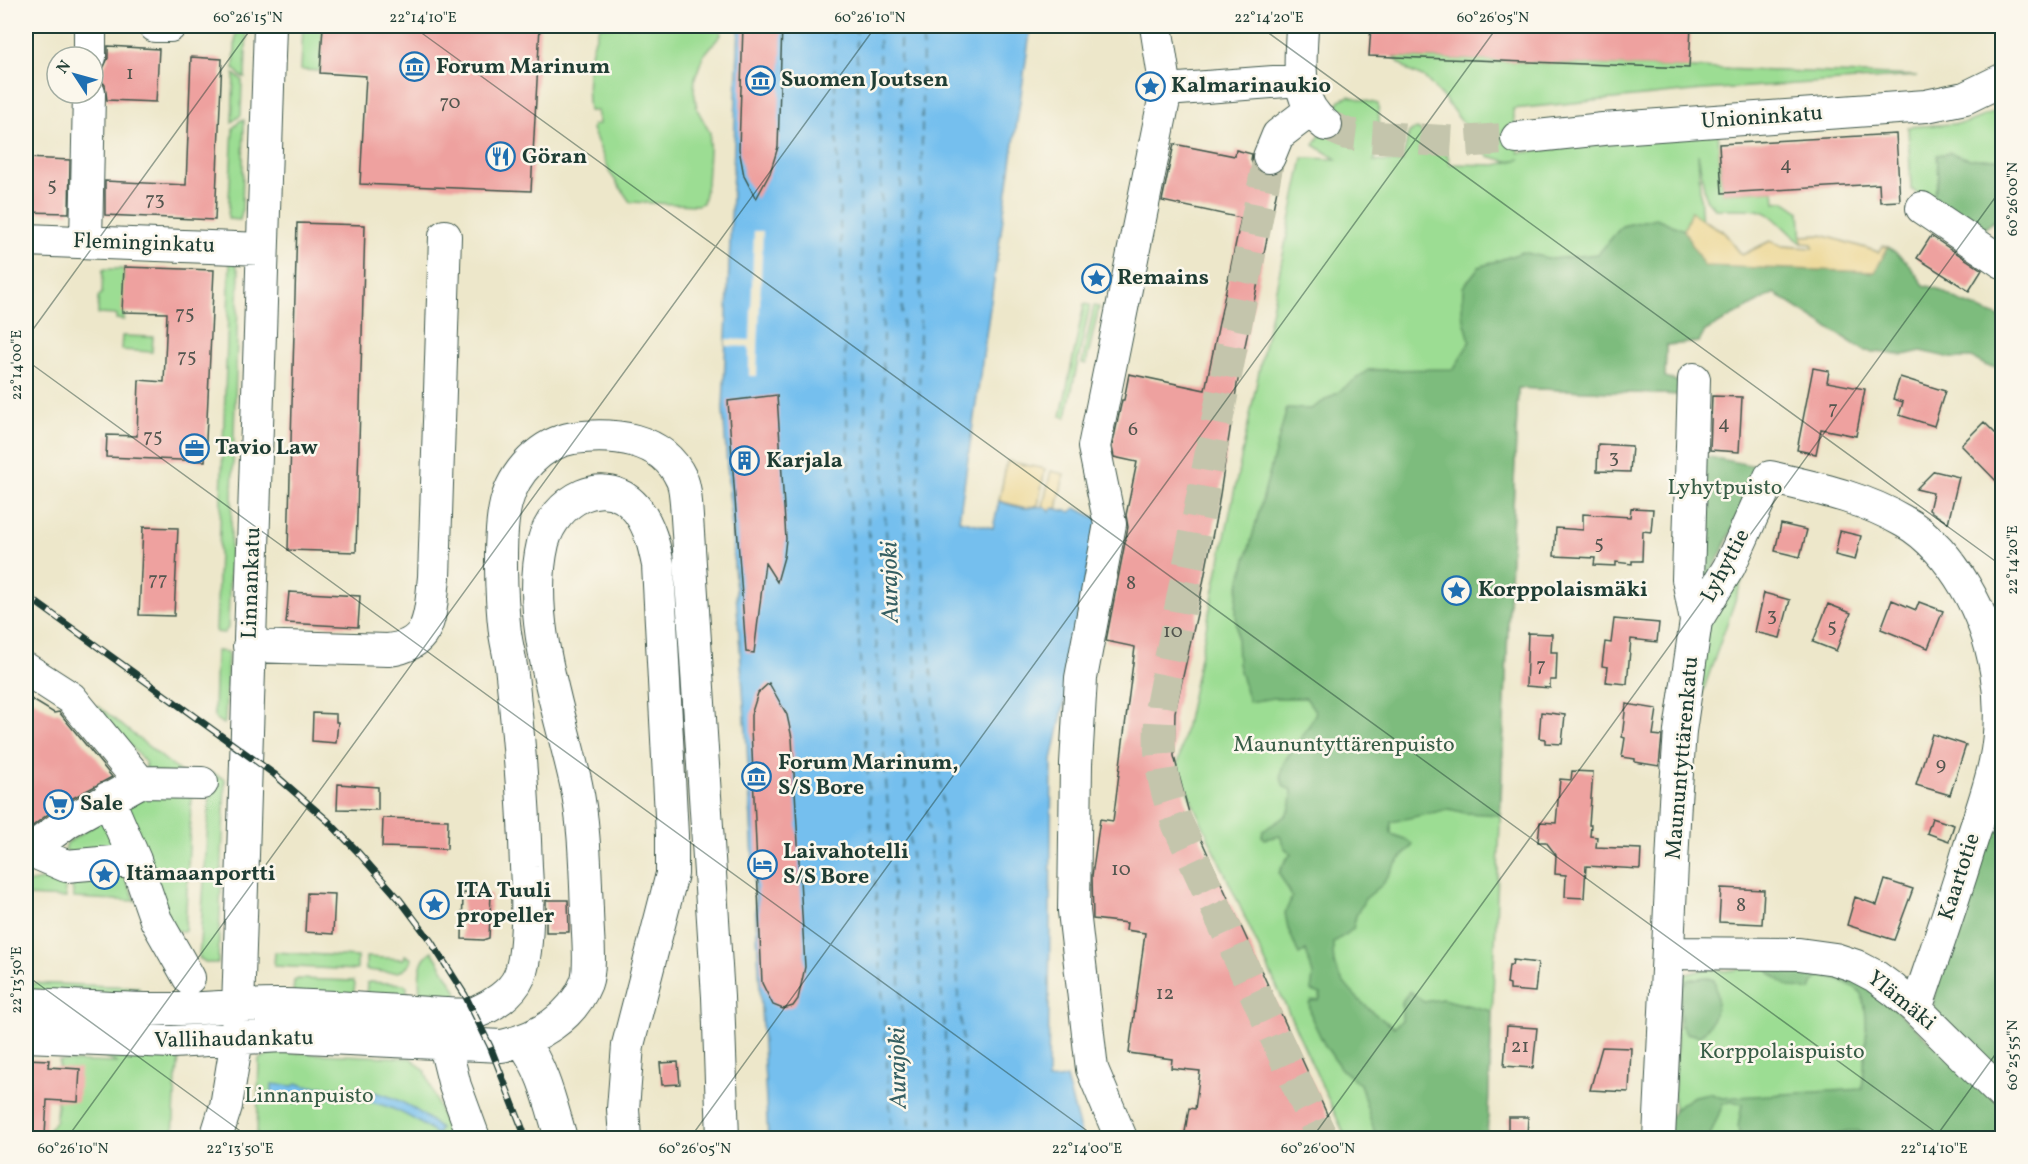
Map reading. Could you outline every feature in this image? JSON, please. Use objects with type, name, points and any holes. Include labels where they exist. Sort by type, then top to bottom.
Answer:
[{"type":"street","points":[[90,26],[90,45]]},
{"type":"street","points":[[155,26],[170,26]]},
{"type":"street","name":"Linnankatu","points":[[216,1138],[233,1075],[237,1039],[270,26]]},
{"type":"street","points":[[1121,1138],[1092,1069],[1084,1001],[1074,912],[1077,753],[1081,678],[1110,524],[1095,447],[1166,90],[1156,26]]},
{"type":"street","points":[[1269,157],[1278,135],[1318,117],[1303,93],[1300,80],[1302,26]]},
{"type":"street","points":[[1166,90],[1300,80]]},
{"type":"street","name":"Unioninkatu","points":[[1517,138],[1603,129],[1926,106],[1965,98],[2002,80]]},
{"type":"street","points":[[86,242],[89,105]]},
{"type":"street","points":[[1922,208],[2002,262]]},
{"type":"street","points":[[249,646],[388,650],[402,648],[414,642],[424,632],[430,619],[434,577],[445,236]]},
{"type":"street","name":"Fleminginkatu","points":[[26,240],[262,249]]},
{"type":"street","name":"Maununtyttärenkatu","points":[[1659,1138],[1678,755],[1696,621],[1688,579],[1694,379]]},
{"type":"street","points":[[440,1028],[474,1014],[510,990],[519,978],[524,960],[527,884],[522,762],[511,661],[522,635],[519,574],[502,548],[502,523],[506,500],[524,468],[548,447],[568,439],[617,436],[642,442],[663,454],[675,467],[683,481],[688,526],[718,997],[723,1138]]},
{"type":"street","name":"Lyhyttie","points":[[1696,621],[1729,567],[1770,477]]},
{"type":"street","name":"Kaartotie","points":[[1770,477],[1871,504],[1906,522],[1925,538],[1949,562],[1974,600],[2000,673],[1995,761],[1964,866],[1916,1009]]},
{"type":"street","points":[[440,1028],[490,1046],[502,1046],[522,1041],[560,1019],[575,1002],[586,981],[588,950],[584,827],[545,650],[538,597],[540,565],[543,543],[557,515],[567,503],[591,492],[604,491],[617,494],[637,509],[646,523],[654,543],[658,566],[672,835],[672,874],[628,1046],[623,1109],[625,1138]]},
{"type":"street","points":[[26,669],[71,698],[140,782]]},
{"type":"street","points":[[27,852],[69,820],[140,782],[202,783]]},
{"type":"street","points":[[108,798],[135,860],[156,920],[189,978]]},
{"type":"street","points":[[27,852],[66,866],[135,860]]},
{"type":"street","name":"Ylämäki","points":[[1669,954],[1799,954],[1835,959],[1875,976],[1916,1009],[2002,1094]]},
{"type":"street","name":"Vallihaudankatu","points":[[26,1004],[177,1009],[285,1005],[440,1028]]},
{"type":"street","points":[[440,1028],[454,1086],[474,1138]]},
{"type":"street","name":"Vallihaudankatu","points":[[26,1036],[172,1042],[283,1036],[424,1044],[440,1028]]},
{"type":"street","points":[[522,1041],[540,1070],[561,1138]]},
{"type":"green space","points":[[236,26],[247,26],[245,77],[234,69]]},
{"type":"green space","points":[[303,26],[323,26],[321,71],[301,70]]},
{"type":"green space","points":[[600,26],[721,26],[721,35],[703,56],[695,78],[697,109],[710,133],[707,184],[703,203],[697,205],[630,202],[610,173],[592,129],[593,125],[599,124],[597,111],[589,111],[588,100],[590,57]]},
{"type":"green space","name":"Maununtyttärenpuisto","points":[[1393,57],[1917,76],[1703,90],[1513,109],[1519,153],[1718,130],[1722,193],[1774,190],[1775,202],[1784,201],[1800,212],[1802,243],[1765,212],[1751,209],[1715,209],[1706,199],[1698,154],[1704,266],[1875,272],[1888,247],[1906,261],[1865,351],[1774,293],[1705,331],[1699,342],[1666,345],[1665,377],[1676,381],[1682,395],[1518,388],[1487,1138],[1346,1138],[1177,769],[1303,158],[1336,159],[1314,145],[1340,100],[1349,96],[1378,104],[1379,141],[1374,161],[1402,162],[1409,132],[1417,129],[1442,148],[1450,164],[1496,165],[1521,159],[1506,161],[1488,156],[1425,78],[1409,71]]},
{"type":"green space","points":[[234,74],[242,80],[241,115],[232,122]]},
{"type":"green space","points":[[2002,109],[2002,214],[1979,233],[1911,189],[1908,127],[1966,123]]},
{"type":"green space","points":[[244,120],[240,220],[228,219],[233,128]]},
{"type":"green space","points":[[1951,153],[1970,159],[2002,159],[2002,214],[1979,233],[1933,197],[1939,178],[1937,155]]},
{"type":"green space","points":[[1656,218],[1684,230],[1704,266],[1875,272],[1888,247],[1906,261],[1924,285],[2002,318],[2002,368],[1987,366],[1972,358],[1951,358],[1921,351],[1904,355],[1865,351],[1774,293],[1705,331],[1699,342],[1666,345],[1665,377],[1676,381],[1683,387],[1682,395],[1518,388],[1500,815],[1465,813],[1449,809],[1391,822],[1391,834],[1413,845],[1395,865],[1383,884],[1365,899],[1356,916],[1353,929],[1333,943],[1334,962],[1342,980],[1368,1008],[1394,1027],[1402,1020],[1402,1001],[1410,991],[1424,1002],[1442,999],[1492,1011],[1487,1138],[1376,1138],[1360,1084],[1341,1069],[1324,1044],[1312,1019],[1309,1004],[1311,1001],[1319,1000],[1321,994],[1311,991],[1313,975],[1306,950],[1299,955],[1288,928],[1285,913],[1292,897],[1279,873],[1291,854],[1284,847],[1280,836],[1265,839],[1262,836],[1263,831],[1288,812],[1292,790],[1284,787],[1282,768],[1316,712],[1306,698],[1274,698],[1249,702],[1238,664],[1236,607],[1238,589],[1287,408],[1311,409],[1368,370],[1454,369],[1470,341],[1462,313],[1463,287],[1479,267],[1523,252],[1552,259],[1598,254],[1622,226]]},
{"type":"green space","points":[[230,261],[234,261],[239,272],[228,628],[224,633],[216,632]]},
{"type":"green space","points":[[103,269],[124,269],[124,320],[116,319],[117,315],[98,314],[98,297],[102,293]]},
{"type":"green space","points":[[1084,304],[1090,305],[1066,417],[1061,416]]},
{"type":"green space","points":[[1094,306],[1099,307],[1086,364],[1082,363]]},
{"type":"green space","points":[[122,336],[153,337],[152,352],[121,350]]},
{"type":"green space","name":"Lyhytpuisto","points":[[1699,455],[1755,466],[1759,473],[1703,591]]},
{"type":"green space","points":[[1772,496],[1696,711],[1707,627]]},
{"type":"green space","points":[[216,651],[228,652],[225,722],[223,724],[216,719],[214,714]]},
{"type":"green space","points":[[98,706],[189,779],[146,769],[145,762],[109,722],[95,711]]},
{"type":"green space","points":[[2002,761],[2002,1033],[1994,1074],[1935,1015],[1933,1000]]},
{"type":"green space","points":[[212,773],[225,779],[218,963],[207,963],[199,958]]},
{"type":"green space","points":[[192,784],[185,931],[171,931],[123,803]]},
{"type":"green space","points":[[99,822],[103,822],[121,845],[73,856],[65,849],[67,843]]},
{"type":"green space","points":[[121,871],[136,901],[74,898],[70,875]]},
{"type":"green space","points":[[63,876],[66,898],[26,896],[26,883]]},
{"type":"green space","points":[[432,951],[458,993],[457,996],[420,1001],[421,967],[427,955]]},
{"type":"green space","points":[[275,952],[357,957],[357,970],[274,966]]},
{"type":"green space","points":[[405,955],[412,959],[405,969],[399,972],[366,970],[366,957],[404,959]]},
{"type":"green space","points":[[1770,964],[1857,975],[2002,1106],[2002,1138],[1871,1138],[1860,1131],[1846,1131],[1829,1138],[1786,1136],[1740,1138],[1738,1127],[1742,1104],[1733,1101],[1723,1104],[1709,1138],[1666,1138],[1668,1119],[1677,1107],[1694,1096],[1710,1093],[1722,1098],[1862,1089],[1866,1023],[1863,999],[1859,991],[1824,976],[1815,981],[1811,990],[1790,987],[1770,973],[1768,969]]},
{"type":"green space","name":"Korppolaispuisto","points":[[1762,967],[1843,972],[2002,1138],[1672,1138],[1680,976],[1709,968],[1724,971]]},
{"type":"green space","points":[[1706,977],[1714,980],[1717,995],[1716,1010],[1710,1024],[1700,1036],[1686,1033],[1681,1025],[1682,988],[1687,980]]},
{"type":"green space","points":[[298,979],[353,981],[355,984],[353,997],[293,993],[294,981]]},
{"type":"green space","points":[[369,982],[404,984],[407,987],[406,1000],[366,998]]},
{"type":"green space","points":[[26,983],[139,987],[138,996],[26,993]]},
{"type":"green space","name":"Linnanpuisto","points":[[274,1052],[411,1058],[425,1071],[450,1138],[257,1138],[259,1059]]},
{"type":"green space","points":[[96,1054],[179,1058],[173,1138],[43,1138],[56,1120],[59,1061],[118,1063]]},
{"type":"sand","points":[[1691,211],[1723,231],[1742,255],[1770,241],[1782,246],[1813,248],[1812,244],[1802,243],[1802,236],[1822,235],[1879,252],[1883,246],[1888,247],[1875,272],[1704,266],[1684,230]]},
{"type":"sand","points":[[1007,461],[1045,469],[1038,505],[1026,508],[999,501]]},
{"type":"sand","points":[[1051,471],[1064,474],[1057,509],[1053,508],[1050,511],[1043,506]]},
{"type":"water","name":"Aurajoki","points":[[739,26],[1031,26],[959,520],[993,528],[999,501],[1025,508],[1041,507],[1050,511],[1053,508],[1070,512],[1076,508],[1098,519],[1065,680],[1069,681],[1052,760],[1048,1080],[1066,1078],[1082,1138],[768,1138],[747,747],[723,409]]},
{"type":"water","points":[[297,1083],[305,1086],[361,1090],[393,1098],[424,1115],[440,1129],[437,1135],[389,1107],[359,1100],[304,1096],[303,1102],[295,1102],[287,1097],[272,1097],[272,1084],[293,1086]]},
{"type":"pier","points":[[754,231],[763,231],[757,376],[749,376],[749,347],[726,346],[726,339],[750,340]]},
{"type":"building","points":[[323,26],[540,26],[531,191],[360,184],[366,76],[320,73]]},
{"type":"building","name":"Suomen Joutsen","points":[[743,26],[782,26],[778,147],[770,173],[756,199],[744,176],[739,149]]},
{"type":"building","points":[[1371,26],[1691,26],[1689,68],[1369,56]]},
{"type":"building","points":[[108,46],[159,49],[156,102],[107,100],[105,65],[108,58]]},
{"type":"building","points":[[191,57],[222,59],[215,220],[105,215],[105,181],[186,185]]},
{"type":"building","points":[[1896,134],[1900,201],[1880,202],[1879,184],[1722,193],[1719,144]]},
{"type":"building","points":[[1174,144],[1235,156],[1236,150],[1252,154],[1251,160],[1254,168],[1262,173],[1272,175],[1281,170],[1237,385],[1218,507],[1175,712],[1174,756],[1189,813],[1338,1138],[1184,1138],[1189,1108],[1195,1109],[1200,1071],[1171,1068],[1172,1059],[1129,1053],[1145,933],[1126,930],[1127,923],[1093,919],[1092,876],[1100,819],[1113,821],[1135,647],[1106,641],[1128,527],[1126,515],[1137,462],[1114,457],[1112,447],[1129,374],[1205,390],[1241,218],[1162,201]]},
{"type":"building","points":[[26,158],[70,160],[69,213],[26,212]]},
{"type":"building","points":[[297,223],[365,225],[356,552],[288,550]]},
{"type":"building","points":[[1931,236],[1982,270],[1969,291],[1917,258]]},
{"type":"building","points":[[124,267],[214,270],[205,461],[106,457],[107,435],[137,436],[139,380],[164,382],[167,313],[122,312]]},
{"type":"building","points":[[1813,368],[1829,371],[1827,382],[1865,389],[1856,436],[1821,429],[1816,454],[1797,450]]},
{"type":"building","points":[[1900,377],[1945,391],[1934,426],[1899,415],[1903,402],[1893,399]]},
{"type":"building","points":[[777,395],[786,539],[777,582],[765,563],[754,653],[746,652],[728,401]]},
{"type":"building","points":[[1712,396],[1742,397],[1739,452],[1710,450]]},
{"type":"building","points":[[1984,422],[2002,440],[2002,487],[1961,445]]},
{"type":"building","points":[[1598,444],[1632,446],[1630,472],[1597,471]]},
{"type":"building","points":[[1934,471],[1959,477],[1948,523],[1929,510],[1933,493],[1916,489]]},
{"type":"building","points":[[1631,508],[1653,509],[1651,532],[1643,531],[1642,561],[1632,561],[1632,564],[1616,562],[1616,566],[1594,565],[1595,558],[1554,556],[1556,528],[1583,530],[1583,514],[1630,517]]},
{"type":"building","points":[[1781,524],[1807,530],[1800,557],[1775,551]]},
{"type":"building","points":[[143,527],[178,528],[174,616],[139,615]]},
{"type":"building","points":[[1840,531],[1861,536],[1855,560],[1835,555]]},
{"type":"building","points":[[289,592],[360,596],[358,627],[286,623]]},
{"type":"building","points":[[1764,593],[1790,600],[1780,638],[1755,632]]},
{"type":"building","points":[[1892,600],[1916,610],[1919,602],[1943,611],[1928,648],[1881,629]]},
{"type":"building","points":[[1828,604],[1851,613],[1836,651],[1813,642]]},
{"type":"building","points":[[1614,619],[1659,623],[1657,642],[1631,639],[1627,684],[1606,682],[1608,667],[1602,666],[1605,642],[1611,643]]},
{"type":"building","points":[[1528,633],[1552,634],[1551,652],[1557,652],[1556,680],[1550,680],[1550,688],[1526,686]]},
{"type":"building","points":[[769,683],[787,715],[792,738],[805,967],[798,999],[793,1006],[783,1009],[773,1005],[762,983],[751,728],[751,715],[758,693]]},
{"type":"building","points":[[26,696],[54,713],[59,712],[112,777],[60,805],[26,831]]},
{"type":"building","points":[[1626,704],[1657,709],[1653,735],[1662,736],[1659,766],[1622,757]]},
{"type":"building","points":[[1541,712],[1565,715],[1562,744],[1545,743],[1545,739],[1539,738]]},
{"type":"building","points":[[313,713],[336,714],[336,722],[338,722],[336,743],[312,741]]},
{"type":"building","points":[[1932,734],[1966,745],[1950,795],[1916,785]]},
{"type":"building","points":[[1572,771],[1593,772],[1589,825],[1591,825],[1590,836],[1597,837],[1596,847],[1641,849],[1640,869],[1586,866],[1584,898],[1565,897],[1566,875],[1555,874],[1556,855],[1546,842],[1538,842],[1540,822],[1556,823],[1560,779],[1571,780]]},
{"type":"building","points":[[338,784],[378,787],[378,810],[337,809]]},
{"type":"building","points":[[383,818],[448,820],[447,849],[382,847]]},
{"type":"building","points":[[1932,818],[1954,825],[1949,841],[1927,833]]},
{"type":"building","points":[[1885,880],[1913,889],[1894,940],[1847,925],[1855,897],[1877,905]]},
{"type":"building","points":[[1721,888],[1764,890],[1762,924],[1719,922]]},
{"type":"building","points":[[307,893],[335,894],[333,934],[305,932]]},
{"type":"building","points":[[463,893],[491,894],[489,938],[462,939]]},
{"type":"building","points":[[546,900],[568,900],[569,932],[546,932]]},
{"type":"building","points":[[1513,960],[1538,963],[1535,992],[1510,990],[1510,985],[1507,984],[1509,965],[1512,965]]},
{"type":"building","points":[[1507,1026],[1537,1028],[1533,1068],[1504,1066]]},
{"type":"building","points":[[1602,1047],[1631,1048],[1629,1092],[1590,1090]]},
{"type":"building","points":[[26,1059],[49,1060],[48,1067],[80,1069],[78,1102],[47,1100],[45,1135],[26,1135]]},
{"type":"building","points":[[678,1062],[680,1084],[662,1085],[660,1063]]},
{"type":"building","points":[[1508,1117],[1528,1117],[1527,1138],[1508,1137]]},
{"type":"ferry route","points":[[833,26],[851,523],[892,1138]]},
{"type":"ferry route","points":[[856,26],[868,523],[911,1138]]},
{"type":"ferry route","points":[[879,26],[885,517],[933,1138]]},
{"type":"ferry route","points":[[900,26],[904,515],[953,1138]]},
{"type":"ferry route","points":[[923,26],[918,515],[971,1138]]},
{"type":"tunnel","points":[[1326,125],[1347,134],[1362,136],[1460,142],[1517,138]]},
{"type":"tunnel","points":[[1269,157],[1161,706],[1160,753],[1164,780],[1178,825],[1322,1138]]},
{"type":"railway","points":[[26,595],[274,774],[328,821],[356,850],[400,900],[430,940],[465,995],[490,1046],[526,1138]]},
{"type":"place","name":"Forum Marinum","points":[[415,67]]},
{"type":"place","name":"Suomen Joutsen","points":[[760,80]]},
{"type":"place","name":"Kalmarinaukio","points":[[1150,86]]},
{"type":"place","name":"Göran","points":[[501,157]]},
{"type":"place","name":"Remains","points":[[1096,278]]},
{"type":"place","name":"Tavio Law","points":[[194,448]]},
{"type":"place","name":"Karjala","points":[[745,461]]},
{"type":"place","name":"Korppolaismäki","points":[[1457,590]]},
{"type":"place","name":"Forum Marinum, S/S Bore","points":[[757,776]]},
{"type":"place","name":"Sale","points":[[59,804]]},
{"type":"place","name":"Laivahotelli S/S Bore","points":[[762,865]]},
{"type":"place","name":"Itämaanportti","points":[[105,874]]},
{"type":"place","name":"ITA Tuuli propeller","points":[[435,904]]}]
